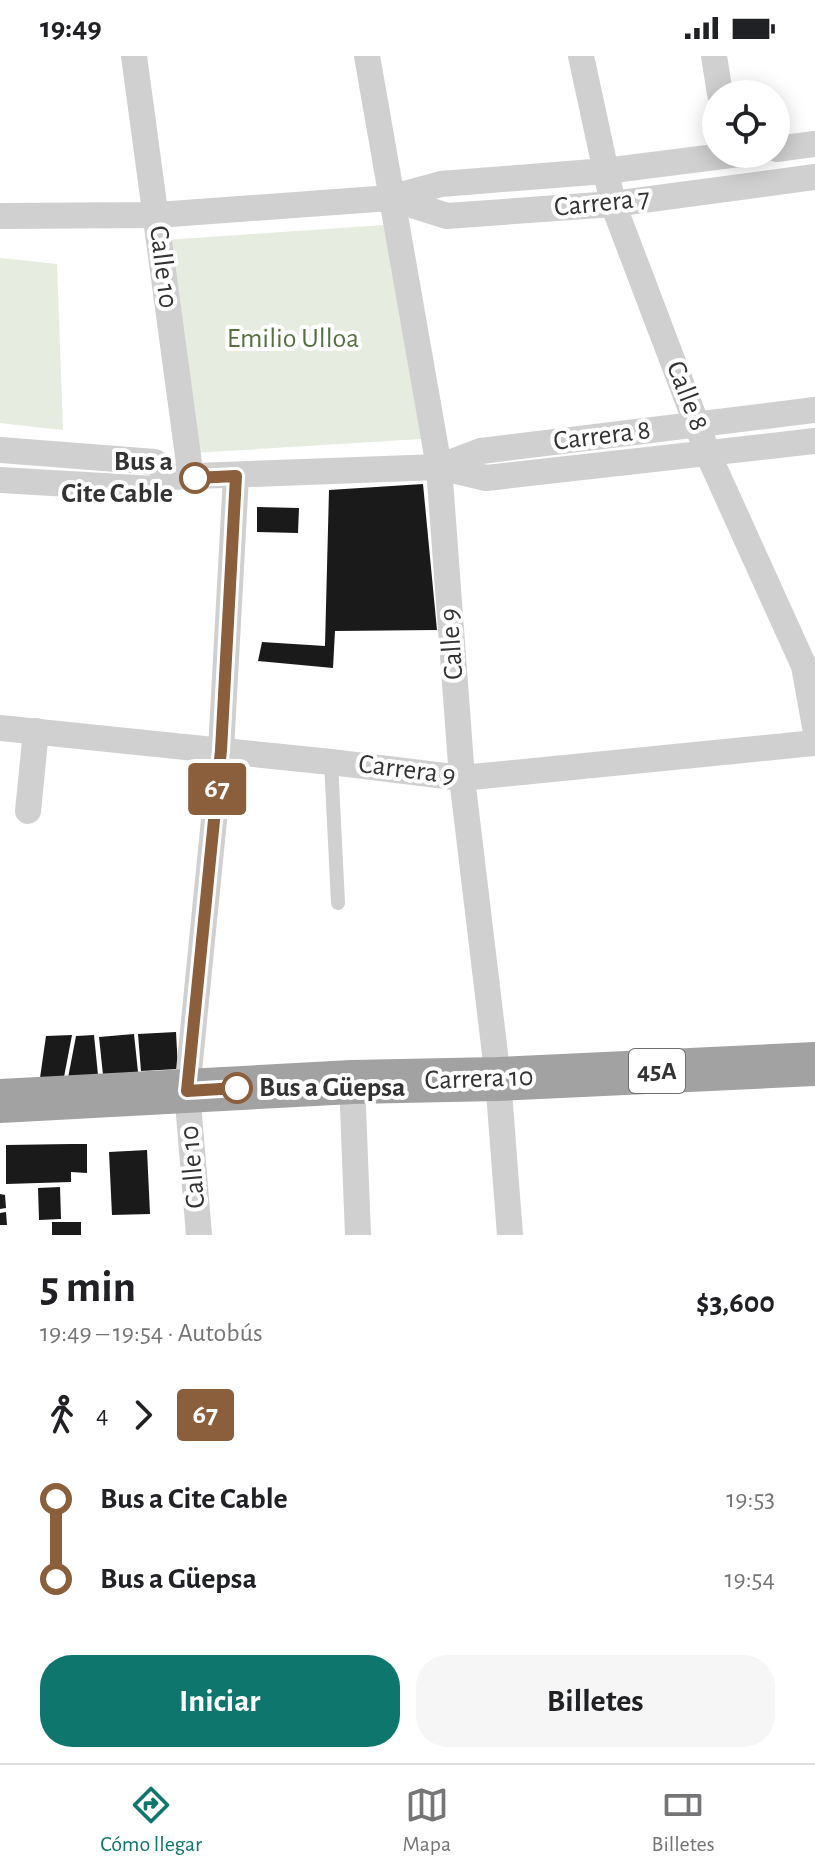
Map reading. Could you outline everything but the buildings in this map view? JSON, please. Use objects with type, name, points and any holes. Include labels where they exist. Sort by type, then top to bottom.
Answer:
[{"type":"highway","name":"Carrera 10","points":[[0,1101],[352,1082],[498,1079],[815,1064]]},
{"type":"street","name":"Calle 10","points":[[134,56],[157,215],[180,478]]},
{"type":"street","name":"Calle 9","points":[[367,56],[439,467],[462,778],[498,1079],[510,1235]]},
{"type":"street","name":"Calle 8","points":[[581,56],[613,204],[708,454],[804,666],[815,727]]},
{"type":"street","points":[[714,56],[718,80]]},
{"type":"street","points":[[790,147],[815,144]]},
{"type":"street","name":"Carrera 7","points":[[0,216],[157,215],[390,198],[441,184],[605,171],[702,158]]},
{"type":"street","name":"Carrera 7","points":[[390,198],[447,216],[613,204],[815,177]]},
{"type":"street","name":"Carrera 8","points":[[439,467],[481,451],[815,410]]},
{"type":"street","name":"Carrera 8","points":[[0,480],[155,489],[180,478],[439,467],[486,478],[815,441]]},
{"type":"street","name":"Carrera 8","points":[[0,450],[155,462],[180,478]]},
{"type":"street","name":"Calle 10","points":[[199,1235],[187,1091],[221,750],[236,476]]},
{"type":"street","name":"Carrera 9","points":[[0,728],[462,778],[815,743]]},
{"type":"street","points":[[28,811],[36,731]]},
{"type":"street","points":[[352,1082],[358,1235]]},
{"type":"lane","points":[[331,762],[338,903]]},
{"type":"green space","name":"Emilio Ulloa","points":[[384,225],[421,439],[193,453],[165,240]]},
{"type":"green space","points":[[0,258],[57,264],[63,430],[0,423]]},
{"type":"bus line","name":"67","points":[[195,478],[236,476],[221,750],[187,1091],[237,1088]]},
{"type":"place","name":"Bus a Cite Cable","points":[[195,478]]},
{"type":"place","name":"Bus a Güepsa","points":[[237,1088]]}]
